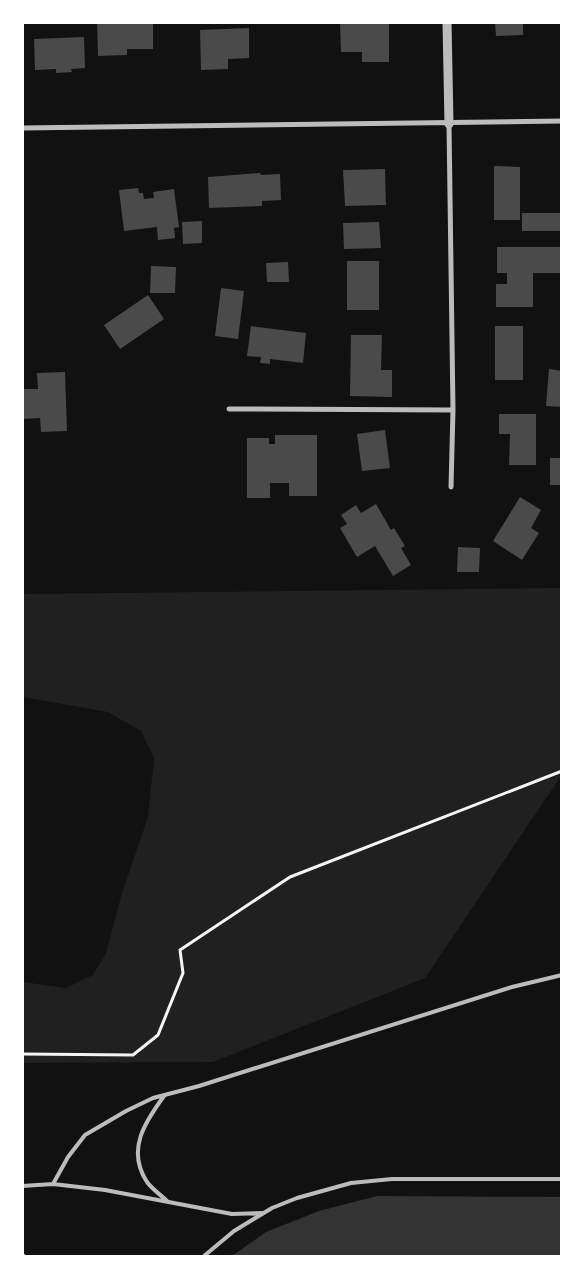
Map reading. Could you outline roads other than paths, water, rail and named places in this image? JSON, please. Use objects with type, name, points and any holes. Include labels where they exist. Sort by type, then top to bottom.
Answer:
[{"type":"street","points":[[447,22],[453,410],[451,487]]},
{"type":"street","points":[[22,128],[449,124],[562,121]]},
{"type":"street","points":[[229,408],[453,410]]},
{"type":"lane","points":[[53,1184],[68,1158],[85,1135],[153,1098],[199,1086],[512,987],[562,976]]},
{"type":"lane","points":[[164,1096],[151,1113],[140,1134],[138,1159],[147,1182],[167,1202]]},
{"type":"lane","points":[[204,1256],[234,1231],[272,1208],[351,1183],[384,1180],[562,1179]]},
{"type":"lane","points":[[22,1186],[53,1184],[105,1190],[232,1214],[264,1213]]}]
